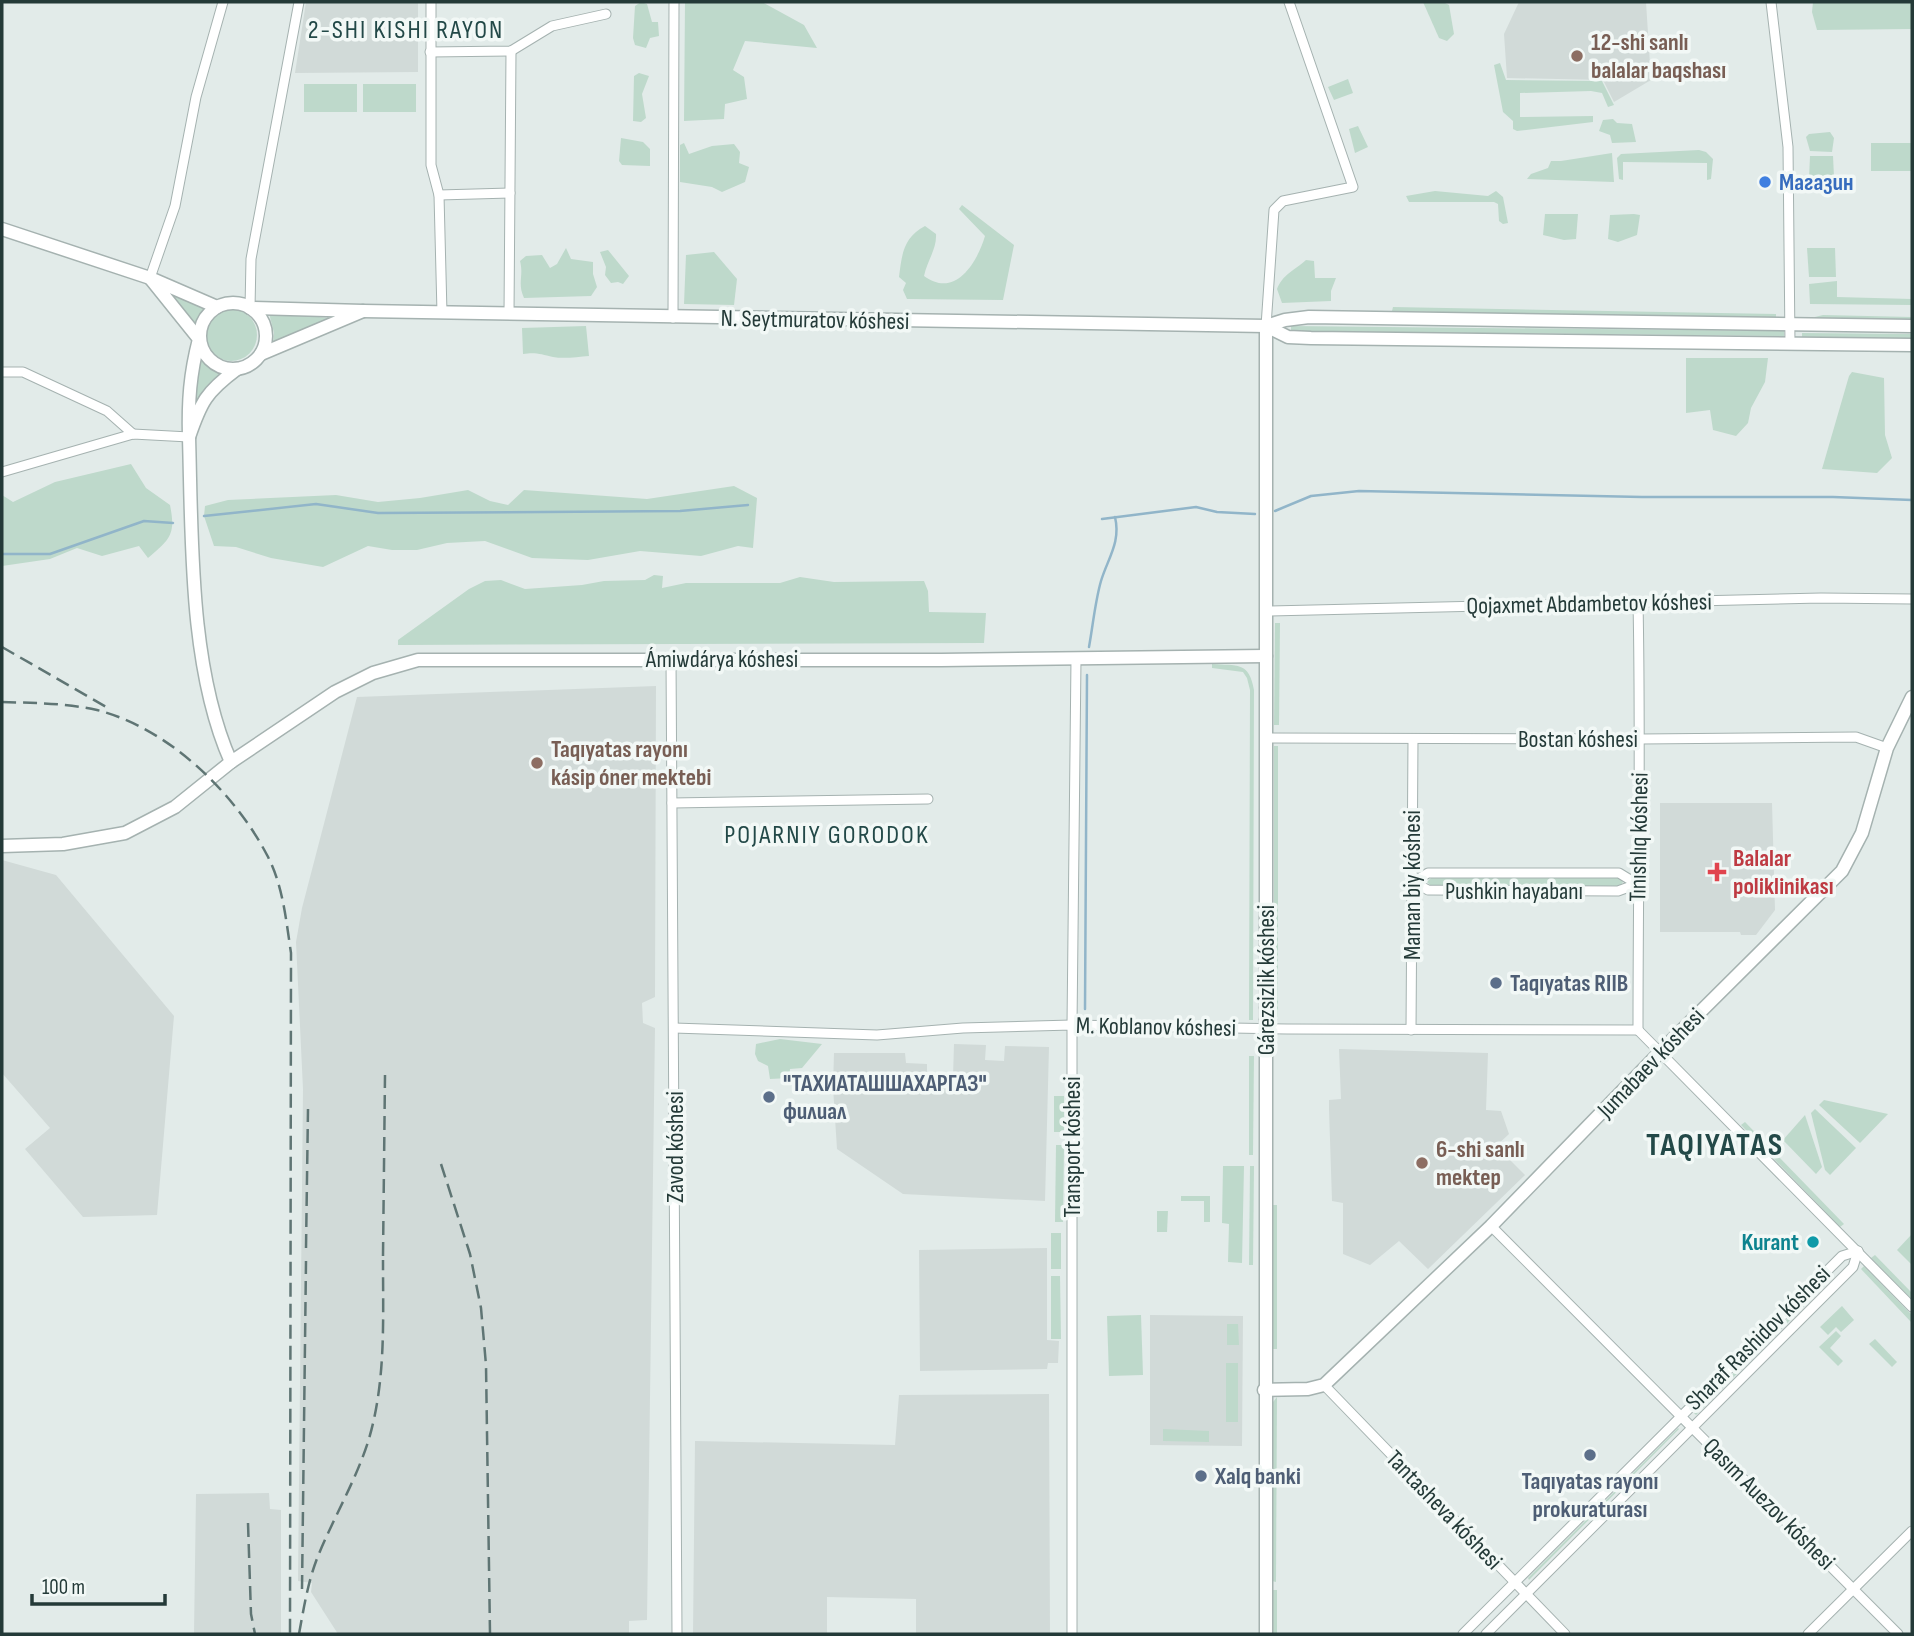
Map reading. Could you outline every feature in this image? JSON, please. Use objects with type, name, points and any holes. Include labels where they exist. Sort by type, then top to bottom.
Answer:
[{"type":"street","points":[[150,278],[175,206],[196,97],[223,2]]},
{"type":"street","points":[[250,308],[251,258],[299,2]]},
{"type":"street","points":[[431,2],[431,164],[439,195],[442,313]]},
{"type":"street","points":[[673,318],[674,2]]},
{"type":"street","points":[[1266,326],[1273,210],[1283,201],[1353,187],[1289,2]]},
{"type":"street","points":[[1771,2],[1788,147],[1790,344]]},
{"type":"street","points":[[430,52],[511,51],[552,26],[607,14]]},
{"type":"street","points":[[509,314],[511,51]]},
{"type":"street","points":[[439,195],[510,193]]},
{"type":"street","points":[[2,229],[150,278],[217,307]]},
{"type":"street","points":[[150,278],[199,339],[202,350],[217,365],[237,369]]},
{"type":"street","points":[[231,762],[222,741],[205,674],[192,573],[188,398],[190,374],[203,321],[217,307],[234,303],[250,308],[263,324],[266,334],[261,354]]},
{"type":"street","name":"N. Seytmuratov kóshesi","points":[[250,308],[673,318],[1266,326]]},
{"type":"street","points":[[189,437],[200,405],[219,383],[237,369],[255,361],[261,354],[363,311]]},
{"type":"street","points":[[1266,326],[1309,317],[1912,326]]},
{"type":"street","points":[[1266,326],[1288,337],[1311,338],[1912,345]]},
{"type":"street","name":"Gárezsizlik kóshesi","points":[[1266,326],[1266,1634]]},
{"type":"street","points":[[2,372],[23,372],[107,411],[133,434]]},
{"type":"street","points":[[2,472],[133,434],[189,437]]},
{"type":"street","name":"Qojaxmet Abdambetov kóshesi","points":[[1266,611],[1821,598],[1912,599]]},
{"type":"street","name":"Tınıshlıq kóshesi","points":[[1638,602],[1641,739],[1637,884],[1638,1030]]},
{"type":"street","name":"Ámiwdárya kóshesi","points":[[2,846],[63,844],[125,833],[175,807],[231,762],[335,692],[373,673],[418,660],[1076,659],[1266,656]]},
{"type":"street","name":"Zavod kóshesi","points":[[671,659],[677,1634]]},
{"type":"street","name":"Transport kóshesi","points":[[1072,1634],[1072,1025],[1076,659]]},
{"type":"street","name":"Jumabaev kóshesi","points":[[1324,1385],[1491,1226],[1842,871],[1862,833],[1887,748],[1912,697]]},
{"type":"street","name":"Bostan kóshesi","points":[[1267,738],[1413,740],[1856,737],[1887,748]]},
{"type":"street","name":"Maman biy kóshesi","points":[[1411,1030],[1413,740]]},
{"type":"street","points":[[672,803],[928,799]]},
{"type":"street","name":"Pushkin hayabanı","points":[[1413,882],[1428,873],[1619,873],[1637,884]]},
{"type":"street","name":"Pushkin hayabanı","points":[[1413,882],[1428,890],[1618,891],[1637,884]]},
{"type":"street","name":"M. Koblanov kóshesi","points":[[674,1028],[877,1035],[963,1028],[1072,1025],[1265,1029],[1638,1030]]},
{"type":"street","points":[[1638,1030],[1912,1307]]},
{"type":"street","name":"Qasım Auezov kóshesi","points":[[1491,1226],[1898,1634]]},
{"type":"street","name":"Sharaf Rashidov kóshesi","points":[[1463,1634],[1842,1256],[1858,1251]]},
{"type":"street","name":"Sharaf Rashidov kóshesi","points":[[1486,1634],[1853,1267],[1858,1251]]},
{"type":"street","points":[[1264,1390],[1308,1389],[1324,1385]]},
{"type":"street","name":"Tantasheva kóshesi","points":[[1324,1385],[1565,1634]]},
{"type":"street","points":[[1808,1634],[1912,1531]]},
{"type":"shaded area","points":[[306,2],[418,2],[418,72],[295,73]]},
{"type":"shaded area","name":"12-shi sanlı balalar baqshası","points":[[1519,2],[1646,2],[1651,80],[1614,102],[1603,80],[1507,78],[1504,34]]},
{"type":"shaded area","points":[[656,686],[655,997],[642,1003],[643,1023],[655,1028],[647,1620],[629,1621],[629,1634],[338,1634],[311,1592],[312,1583],[298,1581],[303,1089],[296,942],[302,908],[357,697]]},
{"type":"shaded area","name":"Balalar poliklinikası","points":[[1660,803],[1772,803],[1775,910],[1756,935],[1741,935],[1740,932],[1660,932]]},
{"type":"shaded area","points":[[2,860],[56,875],[174,1016],[157,1215],[83,1217],[25,1149],[50,1128],[2,1073]]},
{"type":"shaded area","points":[[954,1044],[986,1045],[985,1060],[1004,1061],[1005,1046],[1049,1047],[1045,1201],[903,1194],[837,1149],[834,1053],[905,1053],[906,1063],[927,1064],[927,1078],[953,1077]]},
{"type":"shaded area","name":"6-shi sanlı mektep","points":[[1339,1049],[1488,1053],[1486,1110],[1501,1111],[1509,1134],[1496,1146],[1525,1175],[1428,1269],[1399,1241],[1370,1265],[1343,1254],[1343,1203],[1332,1201],[1329,1109],[1329,1100],[1341,1099]]},
{"type":"shaded area","points":[[1047,1248],[1047,1340],[1059,1341],[1058,1363],[1048,1363],[1047,1369],[920,1371],[919,1250]]},
{"type":"shaded area","points":[[1150,1315],[1243,1316],[1242,1446],[1150,1445]]},
{"type":"shaded area","points":[[1049,1394],[1050,1634],[916,1634],[916,1599],[827,1597],[827,1634],[693,1634],[695,1441],[895,1445],[899,1395]]},
{"type":"shaded area","points":[[269,1493],[270,1509],[281,1510],[281,1634],[194,1634],[196,1494]]},
{"type":"green space","points":[[641,2],[647,4],[652,22],[658,22],[659,36],[650,38],[646,48],[635,45],[633,38],[635,6]]},
{"type":"green space","points":[[685,2],[762,2],[804,25],[817,48],[745,41],[733,70],[744,77],[747,99],[725,104],[724,119],[684,121]]},
{"type":"green space","points":[[1423,2],[1443,2],[1449,5],[1454,34],[1447,41],[1439,38]]},
{"type":"green space","points":[[1813,2],[1912,2],[1912,29],[1817,30],[1812,12]]},
{"type":"green space","points":[[1500,63],[1506,80],[1602,81],[1614,105],[1608,107],[1602,93],[1591,91],[1520,93],[1520,117],[1593,116],[1593,122],[1517,131],[1513,129],[1513,121],[1503,112],[1494,65]]},
{"type":"green space","points":[[639,73],[649,76],[642,94],[646,118],[641,122],[633,121],[634,76]]},
{"type":"green space","points":[[1348,79],[1353,93],[1334,100],[1328,87]]},
{"type":"green space","points":[[304,84],[357,84],[357,112],[304,112]]},
{"type":"green space","points":[[363,84],[416,84],[416,112],[363,112]]},
{"type":"green space","points":[[1613,119],[1617,123],[1632,124],[1636,142],[1612,143],[1610,135],[1599,131],[1603,120]]},
{"type":"green space","points":[[1358,126],[1368,147],[1355,153],[1349,129]]},
{"type":"green space","points":[[1830,132],[1834,138],[1832,152],[1810,151],[1806,137],[1809,134]]},
{"type":"green space","points":[[621,138],[643,142],[650,149],[650,166],[622,165],[619,161]]},
{"type":"green space","points":[[684,143],[689,154],[712,146],[734,144],[740,152],[739,163],[749,167],[745,182],[722,192],[712,187],[680,182],[680,145]]},
{"type":"green space","points":[[1871,143],[1912,143],[1912,171],[1871,171]]},
{"type":"green space","points":[[1699,150],[1706,152],[1713,159],[1711,179],[1707,180],[1707,163],[1623,162],[1623,180],[1619,179],[1617,158],[1621,154]]},
{"type":"green space","points":[[1612,153],[1614,182],[1527,179],[1531,174],[1548,168],[1551,161]]},
{"type":"green space","points":[[1810,156],[1833,156],[1834,177],[1831,181],[1809,179]]},
{"type":"green space","points":[[1435,191],[1488,196],[1496,191],[1503,197],[1508,223],[1499,221],[1498,204],[1494,202],[1409,202],[1406,196]]},
{"type":"green space","points":[[962,205],[1014,245],[1003,300],[907,299],[903,290],[906,283],[899,277],[903,254],[908,241],[925,226],[936,234],[936,239],[924,276],[935,282],[955,281],[976,257],[985,236],[959,209]]},
{"type":"green space","points":[[1545,214],[1578,214],[1576,239],[1564,240],[1543,235]]},
{"type":"green space","points":[[1610,215],[1640,215],[1637,235],[1618,242],[1608,239]]},
{"type":"green space","points":[[566,248],[571,259],[593,262],[597,287],[591,296],[524,298],[520,261],[526,256],[542,255],[550,268],[557,264]]},
{"type":"green space","points":[[1807,248],[1835,248],[1836,277],[1809,277]]},
{"type":"green space","points":[[608,250],[629,276],[623,284],[611,283],[605,275],[606,267],[600,252]]},
{"type":"green space","points":[[714,252],[737,279],[734,305],[684,304],[686,255]]},
{"type":"green space","points":[[1306,260],[1314,261],[1315,278],[1336,278],[1331,291],[1331,301],[1282,303],[1277,289],[1279,284]]},
{"type":"green space","points":[[1837,281],[1837,297],[1912,299],[1912,305],[1810,304],[1809,284]]},
{"type":"green space","points":[[164,288],[210,307],[196,329]]},
{"type":"green space","points":[[1393,307],[1776,314],[1776,319],[1392,311]]},
{"type":"green space","points":[[231,309],[241,311],[249,317],[255,325],[255,345],[249,353],[241,359],[231,361],[221,359],[213,353],[207,345],[205,335],[207,325],[213,317],[221,311]]},
{"type":"green space","points":[[269,313],[331,318],[273,343],[274,333]]},
{"type":"green space","points":[[1815,317],[1912,317],[1912,322],[1814,320]]},
{"type":"green space","points":[[586,326],[589,356],[562,358],[535,353],[523,354],[522,328]]},
{"type":"green space","points":[[1291,326],[1784,331],[1784,336],[1291,331]]},
{"type":"green space","points":[[1802,333],[1912,334],[1912,339],[1802,337]]},
{"type":"green space","points":[[199,355],[207,366],[223,374],[194,408]]},
{"type":"green space","points":[[1686,358],[1768,358],[1765,382],[1751,408],[1748,423],[1736,436],[1713,430],[1710,410],[1686,413]]},
{"type":"green space","points":[[1852,372],[1884,378],[1885,435],[1892,458],[1877,473],[1822,469]]},
{"type":"green space","points":[[131,464],[146,488],[170,505],[170,536],[148,558],[139,546],[102,556],[77,548],[50,559],[2,566],[2,495],[13,502],[55,482]]},
{"type":"green space","points":[[734,486],[757,498],[753,548],[738,546],[701,556],[640,551],[588,560],[532,558],[485,541],[447,543],[417,550],[368,546],[323,567],[271,558],[236,547],[214,546],[204,516],[205,506],[228,500],[336,495],[378,502],[468,490],[490,501],[508,505],[524,490],[647,499]]},
{"type":"green space","points":[[654,575],[663,576],[662,588],[686,583],[780,583],[800,577],[834,582],[924,581],[928,591],[929,612],[986,613],[984,643],[398,645],[398,640],[469,589],[485,581],[501,580],[525,589],[645,580]]},
{"type":"green space","points":[[1275,623],[1280,623],[1279,725],[1274,725]]},
{"type":"green space","points":[[1212,664],[1235,665],[1245,670],[1254,690],[1253,1020],[1249,1020],[1250,690],[1243,672],[1212,668]]},
{"type":"green space","points":[[1274,746],[1278,746],[1278,1017],[1274,1017]]},
{"type":"green space","points":[[1431,878],[1620,878],[1623,882],[1620,886],[1431,886],[1427,882]]},
{"type":"green space","points":[[780,1039],[822,1044],[802,1068],[790,1069],[789,1078],[770,1079],[768,1066],[758,1061],[755,1054],[756,1044]]},
{"type":"green space","points":[[1249,1056],[1254,1056],[1253,1155],[1249,1155]]},
{"type":"green space","points":[[1054,1096],[1064,1096],[1064,1132],[1054,1132]]},
{"type":"green space","points":[[1824,1100],[1888,1114],[1860,1143],[1819,1105]]},
{"type":"green space","points":[[1815,1109],[1856,1148],[1830,1175],[1825,1170],[1811,1113]]},
{"type":"green space","points":[[1805,1115],[1822,1167],[1816,1174],[1783,1140]]},
{"type":"green space","points":[[1745,1122],[1844,1224],[1840,1227],[1741,1125]]},
{"type":"green space","points":[[1056,1145],[1064,1145],[1063,1222],[1055,1222]]},
{"type":"green space","points":[[1223,1166],[1244,1166],[1242,1263],[1228,1262],[1229,1224],[1222,1223]]},
{"type":"green space","points":[[1250,1166],[1254,1166],[1253,1265],[1249,1265]]},
{"type":"green space","points":[[1181,1196],[1210,1196],[1210,1222],[1204,1222],[1204,1201],[1181,1201]]},
{"type":"green space","points":[[1273,1205],[1277,1205],[1277,1349],[1272,1349]]},
{"type":"green space","points":[[1157,1211],[1168,1211],[1167,1232],[1157,1232]]},
{"type":"green space","points":[[1051,1233],[1061,1233],[1061,1269],[1051,1269]]},
{"type":"green space","points":[[1912,1234],[1912,1265],[1897,1250]]},
{"type":"green space","points":[[1875,1255],[1912,1293],[1912,1300],[1871,1258]]},
{"type":"green space","points":[[1864,1266],[1912,1315],[1912,1323],[1861,1269]]},
{"type":"green space","points":[[1051,1276],[1060,1276],[1061,1339],[1051,1339]]},
{"type":"green space","points":[[1823,1283],[1825,1285],[1696,1415],[1694,1413]]},
{"type":"green space","points":[[1842,1306],[1854,1320],[1841,1332],[1836,1327],[1828,1335],[1820,1327]]},
{"type":"green space","points":[[1141,1315],[1143,1375],[1109,1376],[1107,1316]]},
{"type":"green space","points":[[1227,1324],[1238,1324],[1239,1345],[1227,1345]]},
{"type":"green space","points":[[1836,1331],[1841,1336],[1830,1348],[1843,1361],[1838,1366],[1819,1347]]},
{"type":"green space","points":[[1875,1339],[1897,1362],[1892,1367],[1869,1344]]},
{"type":"green space","points":[[1226,1363],[1238,1363],[1238,1422],[1226,1422]]},
{"type":"green space","points":[[1277,1397],[1276,1582],[1272,1581],[1273,1402]]},
{"type":"green space","points":[[1163,1429],[1209,1431],[1209,1442],[1163,1441]]},
{"type":"green space","points":[[1679,1429],[1529,1580],[1528,1578]]},
{"type":"green space","points":[[1273,1590],[1277,1590],[1277,1634],[1272,1634]]},
{"type":"waterway","points":[[1275,511],[1311,496],[1359,491],[1912,500]]},
{"type":"waterway","points":[[204,516],[316,504],[378,513],[680,511],[748,505]]},
{"type":"waterway","points":[[1102,519],[1196,507],[1217,512],[1255,514]]},
{"type":"waterway","points":[[1089,647],[1099,589],[1115,542],[1115,517]]},
{"type":"waterway","points":[[2,554],[50,554],[144,521],[173,523]]},
{"type":"waterway","points":[[1085,1009],[1087,675]]},
{"type":"railway","points":[[2,647],[108,708]]},
{"type":"railway","points":[[2,702],[97,710],[149,731],[196,766],[237,808],[267,855],[277,878],[291,953],[290,1634]]},
{"type":"railway","points":[[383,1256],[385,1075]]},
{"type":"railway","points":[[306,1248],[308,1109]]},
{"type":"railway","points":[[441,1164],[470,1254],[481,1308],[486,1365],[490,1634]]},
{"type":"railway","points":[[299,1634],[315,1565],[357,1471],[374,1420],[381,1375],[383,1260]]},
{"type":"railway","points":[[302,1589],[306,1261]]},
{"type":"railway","points":[[248,1523],[251,1614],[255,1634]]},
{"type":"place","name":"12-shi sanlı balalar baqshası","points":[[1577,56]]},
{"type":"place","name":"Магазин","points":[[1765,182]]},
{"type":"place","name":"Taqıyatas rayonı kásip óner mektebi","points":[[537,763]]},
{"type":"place","name":"Balalar poliklinikası","points":[[1717,872]]},
{"type":"place","name":"Taqıyatas RIIB","points":[[1496,983]]},
{"type":"place","name":"\"ТАХИАТАШШАХАРГАЗ\" филиал","points":[[769,1097]]},
{"type":"place","name":"6-shi sanlı mektep","points":[[1422,1163]]},
{"type":"place","name":"Kurant","points":[[1813,1242]]},
{"type":"place","name":"Taqıyatas rayonı prokuraturası","points":[[1590,1455]]},
{"type":"place","name":"Xalq banki","points":[[1201,1476]]},
{"type":"district","name":"2-SHI KISHI RAYON","points":[[406,30]]},
{"type":"district","name":"POJARNIY GORODOK","points":[[827,835]]},
{"type":"district","name":"TAQIYATAS","points":[[1715,1145]]}]
